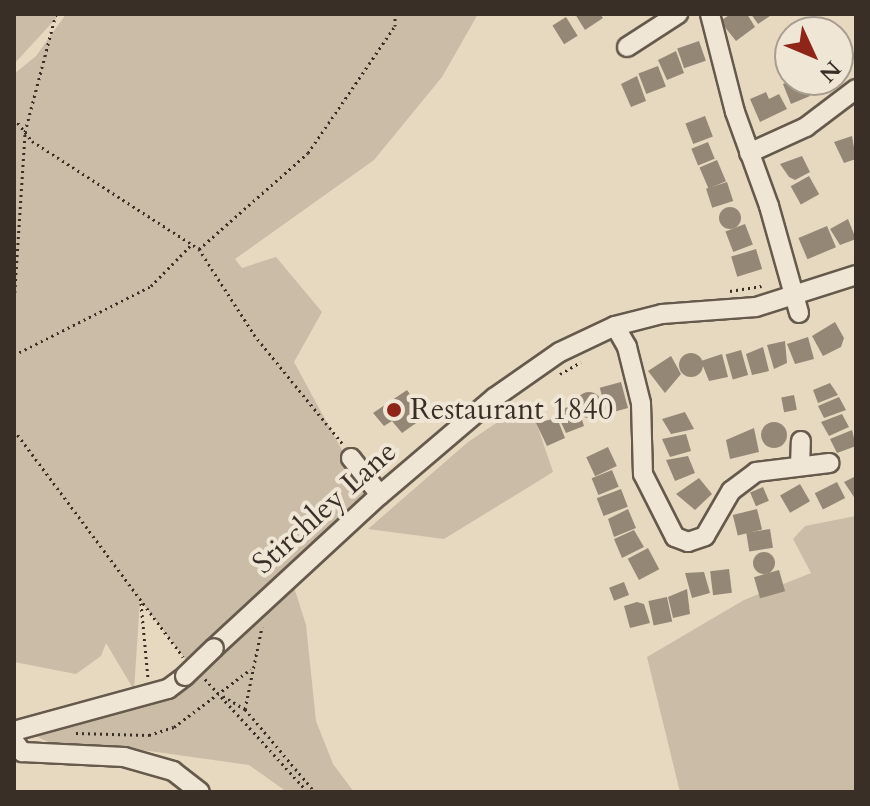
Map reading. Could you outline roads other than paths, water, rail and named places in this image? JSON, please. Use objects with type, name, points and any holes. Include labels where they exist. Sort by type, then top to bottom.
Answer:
[{"type":"street","points":[[627,47],[678,14]]},
{"type":"street","points":[[710,14],[749,153],[798,304]]},
{"type":"street","points":[[749,153],[806,127],[856,89]]},
{"type":"street","name":"Stirchley Lane","points":[[14,731],[149,694],[193,673],[264,599],[380,495],[494,398],[560,352],[615,326],[662,314],[798,304],[856,275]]},
{"type":"street","points":[[615,326],[627,347],[641,403],[643,474],[675,537],[688,542],[705,536],[731,491],[747,476],[766,468],[829,463]]},
{"type":"street","points":[[800,466],[801,441]]},
{"type":"street","points":[[351,458],[380,495]]},
{"type":"street","points":[[14,741],[22,752],[124,757],[173,771],[200,792]]},
{"type":"place","name":"Restaurant 1840","points":[[394,410]]}]
